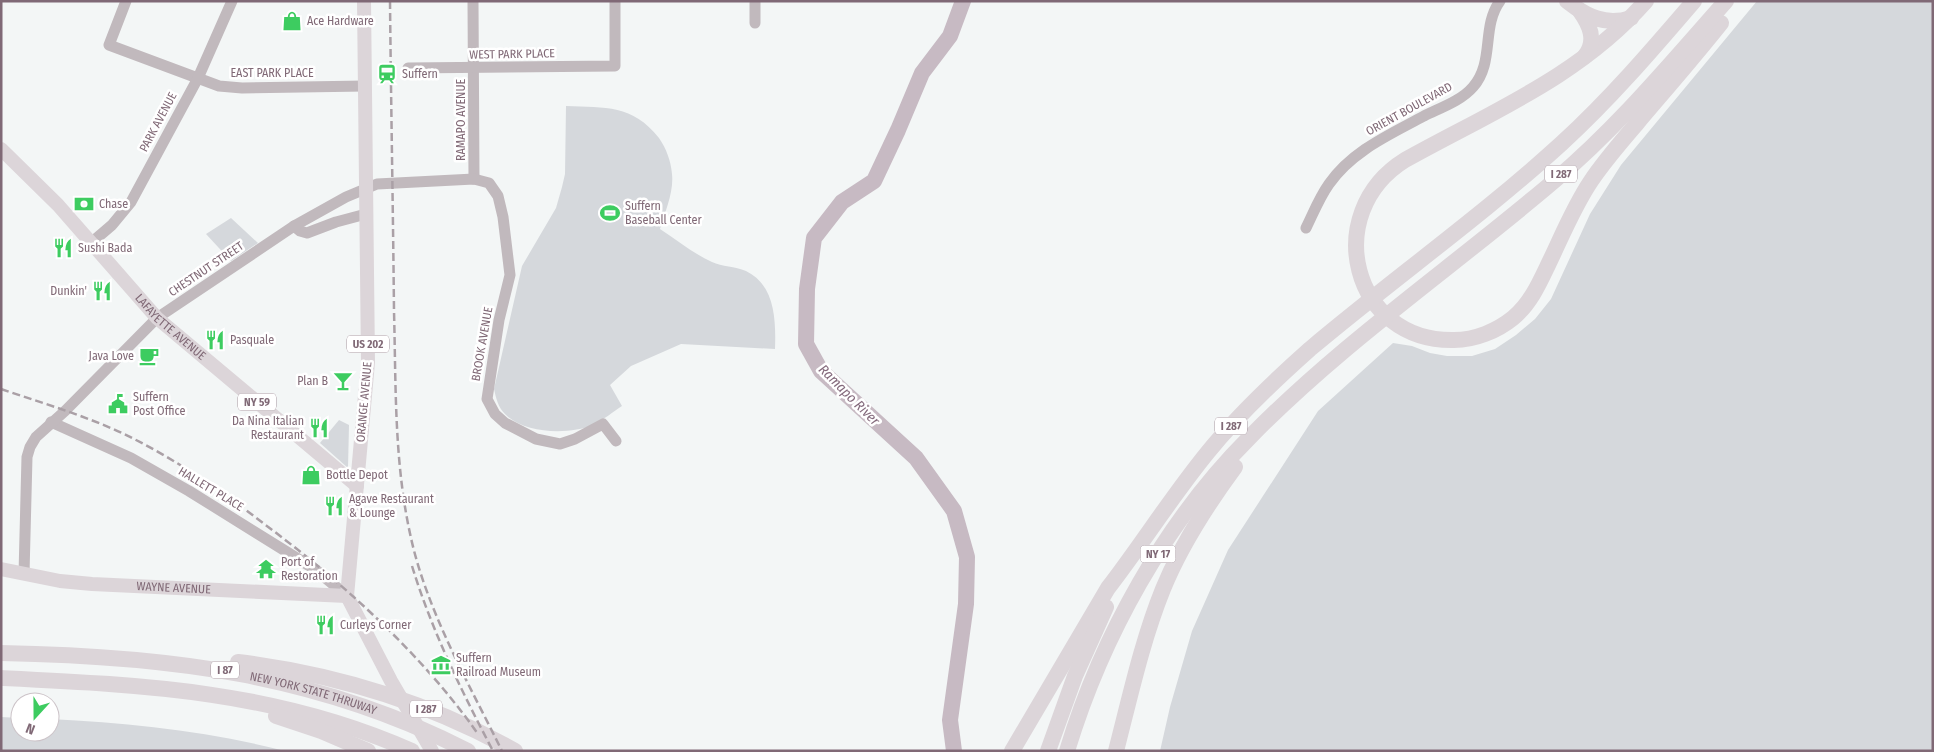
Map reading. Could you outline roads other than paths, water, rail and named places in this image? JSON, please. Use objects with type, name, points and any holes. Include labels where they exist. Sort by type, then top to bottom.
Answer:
[{"type":"highway","points":[[1646,1],[1630,18],[1580,62],[1542,86],[1413,156],[1392,169],[1378,181],[1364,205],[1358,221],[1355,242],[1357,262],[1361,278],[1368,292],[1383,312],[1401,327],[1416,334],[1446,340],[1467,339],[1484,334],[1507,323],[1520,311],[1536,290],[1574,211],[1591,181],[1609,156],[1703,46],[1737,1]]},
{"type":"highway","name":"I 287","points":[[1012,751],[1094,610],[1165,508],[1208,452],[1256,399],[1283,373],[1336,328],[1494,201],[1561,144],[1618,89],[1694,1]]},
{"type":"highway","name":"I 287","points":[[1116,751],[1154,612],[1184,545],[1223,483],[1254,443],[1299,390],[1356,340],[1502,224],[1578,160],[1636,103],[1726,1]]},
{"type":"highway","points":[[1574,6],[1594,18],[1608,21],[1630,18]]},
{"type":"highway","points":[[1574,6],[1588,25],[1592,38],[1588,53],[1580,62]]},
{"type":"highway","name":"NY 17","points":[[1067,751],[1092,683],[1118,624],[1167,540],[1224,465],[1248,438],[1299,390]]},
{"type":"highway","name":"NY 17","points":[[1048,751],[1075,676],[1125,566]]},
{"type":"highway","name":"NEW YORK STATE THRUWAY","points":[[1,653],[103,658],[226,670],[283,682],[345,699],[411,724],[468,751]]},
{"type":"highway","name":"I 287","points":[[103,658],[163,657],[220,660],[254,664],[331,680],[420,706],[515,751]]},
{"type":"highway","name":"NEW YORK STATE THRUWAY","points":[[1,678],[103,683],[197,692],[246,699],[307,713],[369,733],[412,751]]},
{"type":"highway","points":[[197,692],[290,720],[368,751]]},
{"type":"main road","name":"ORANGE AVENUE","points":[[347,596],[368,364],[364,1]]},
{"type":"main road","name":"LAFAYETTE AVENUE","points":[[1,149],[44,191],[157,318],[357,486]]},
{"type":"main road","name":"WAYNE AVENUE","points":[[1,569],[60,581],[92,584],[347,596]]},
{"type":"main road","points":[[347,596],[391,681],[432,751]]},
{"type":"street","name":"EAST PARK PLACE","points":[[126,1],[111,40],[219,86],[242,88],[365,86]]},
{"type":"street","name":"PARK AVENUE","points":[[91,243],[112,225],[131,202],[198,78],[232,1]]},
{"type":"street","name":"RAMAPO AVENUE","points":[[473,1],[474,179]]},
{"type":"street","name":"WEST PARK PLACE","points":[[408,68],[616,66],[614,1]]},
{"type":"street","points":[[755,1],[755,23]]},
{"type":"street","name":"ORIENT BOULEVARD","points":[[1306,228],[1330,183],[1353,158],[1376,142],[1458,98],[1473,87],[1483,72],[1493,14],[1500,1]]},
{"type":"street","name":"CHESTNUT STREET","points":[[24,574],[27,457],[30,447],[36,437],[65,411],[157,318],[294,226],[346,197],[377,184],[474,179]]},
{"type":"street","name":"BROOK AVENUE","points":[[474,179],[489,183],[498,196],[503,217],[510,275],[499,320],[487,398],[495,414],[505,423],[536,439],[560,444],[575,439],[604,424],[616,441]]},
{"type":"street","points":[[294,226],[300,231],[307,233],[366,208]]},
{"type":"street","name":"HALLETT PLACE","points":[[52,422],[131,458],[189,492],[316,570],[347,596]]},
{"type":"waterway","name":"Ramapo River","points":[[954,751],[950,720],[966,604],[967,557],[954,511],[916,458],[821,371],[806,344],[807,289],[814,238],[842,202],[874,181],[922,73],[950,36],[963,1]]},
{"type":"railway","points":[[390,1],[396,396],[401,482],[405,510],[418,565],[427,593],[450,647],[502,751]]},
{"type":"railway","points":[[1,389],[77,415],[141,442],[195,474],[229,498],[322,569],[379,620],[432,675],[478,734]]},
{"type":"railway","points":[[412,566],[448,660],[493,751]]},
{"type":"place","name":"Ace Hardware","points":[[292,21]]},
{"type":"place","name":"Suffern","points":[[387,74]]},
{"type":"place","name":"Chase","points":[[84,204]]},
{"type":"place","name":"Suffern Baseball Center","points":[[610,213]]},
{"type":"place","name":"Sushi Bada","points":[[63,248]]},
{"type":"place","name":"Dunkin'","points":[[102,291]]},
{"type":"place","name":"Pasquale","points":[[215,340]]},
{"type":"place","name":"Java Love","points":[[149,356]]},
{"type":"place","name":"Plan B","points":[[343,381]]},
{"type":"place","name":"Suffern Post Office","points":[[118,404]]},
{"type":"place","name":"Da Nina Italian Restaurant","points":[[319,428]]},
{"type":"place","name":"Bottle Depot","points":[[311,475]]},
{"type":"place","name":"Agave Restaurant & Lounge","points":[[334,506]]},
{"type":"place","name":"Port of Restoration","points":[[266,569]]},
{"type":"place","name":"Curleys Corner","points":[[325,625]]},
{"type":"place","name":"Suffern Railroad Museum","points":[[441,665]]}]
